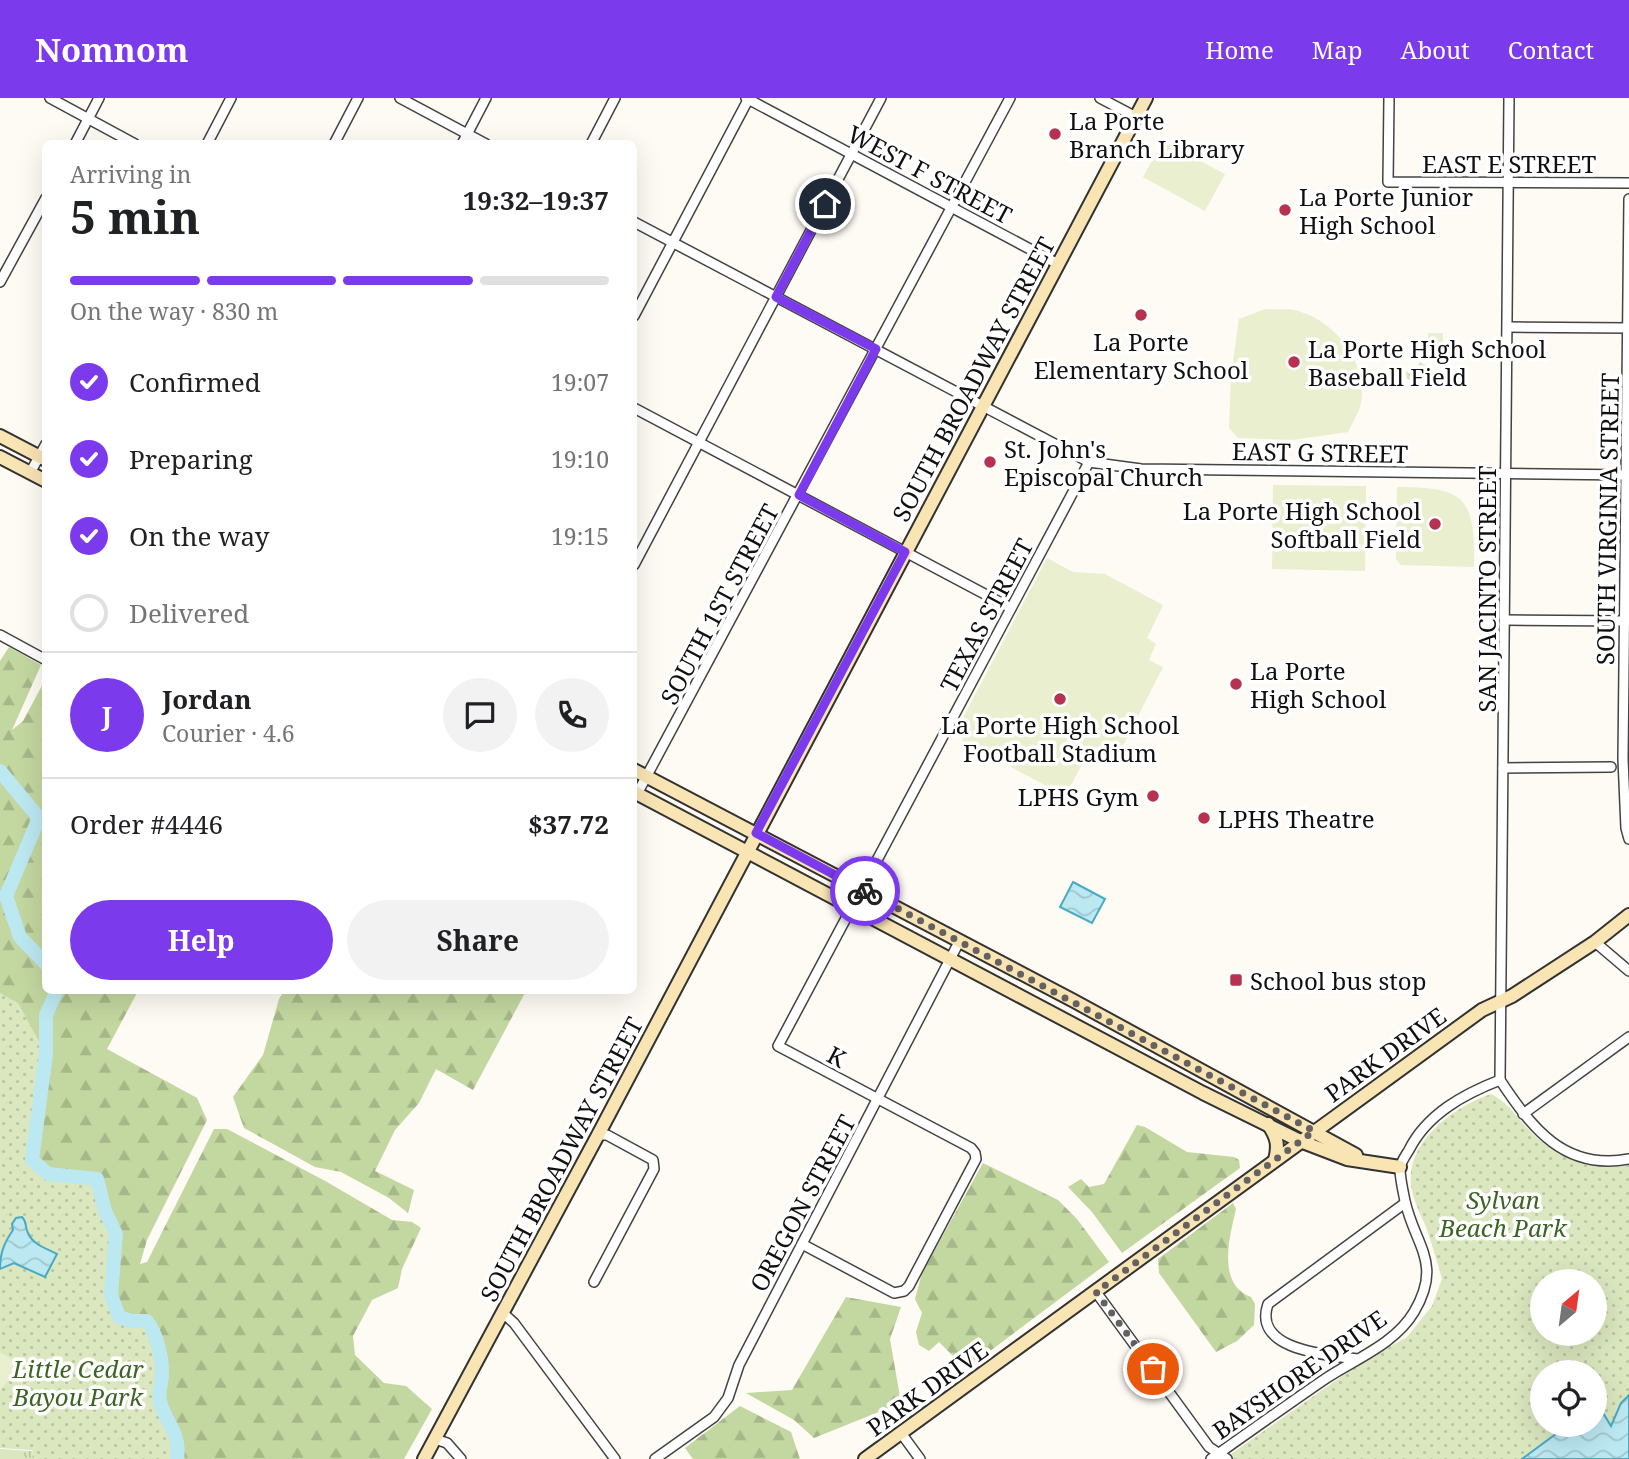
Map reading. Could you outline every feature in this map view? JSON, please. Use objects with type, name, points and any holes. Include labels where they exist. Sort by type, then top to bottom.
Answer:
[{"type":"street","points":[[50,98],[127,140]]},
{"type":"street","points":[[77,140],[99,98]]},
{"type":"street","points":[[209,140],[231,98]]},
{"type":"street","points":[[336,140],[358,98]]},
{"type":"street","points":[[400,98],[478,140]]},
{"type":"street","points":[[464,140],[486,98]]},
{"type":"street","points":[[593,140],[615,98]]},
{"type":"street","points":[[637,310],[748,98]]},
{"type":"street","name":"WEST F STREET","points":[[748,98],[1058,264]]},
{"type":"street","points":[[637,559],[881,98]]},
{"type":"street","name":"SOUTH 1ST STREET","points":[[637,791],[648,777],[1010,98]]},
{"type":"street","points":[[1100,98],[1136,117]]},
{"type":"street","name":"SOUTH BROADWAY STREET","points":[[424,1459],[1146,98]]},
{"type":"street","name":"EAST E STREET","points":[[1389,98],[1388,182],[1629,183]]},
{"type":"street","name":"SAN JACINTO STREET","points":[[1500,1080],[1509,98]]},
{"type":"street","name":"SOUTH VIRGINIA STREET","points":[[1629,199],[1626,758],[1626,828],[1629,839]]},
{"type":"street","points":[[0,282],[42,205]]},
{"type":"street","name":"EAST G STREET","points":[[637,224],[1089,461],[1141,469],[1628,475]]},
{"type":"street","points":[[1508,327],[1629,328]]},
{"type":"street","points":[[637,410],[1011,608]]},
{"type":"street","points":[[0,436],[42,458],[30,473]]},
{"type":"street","points":[[0,457],[42,479]]},
{"type":"street","name":"TEXAS STREET","points":[[778,1046],[1089,461]]},
{"type":"street","points":[[1506,620],[1628,621]]},
{"type":"street","points":[[0,635],[42,658]]},
{"type":"street","points":[[1503,768],[1611,767]]},
{"type":"street","points":[[637,772],[1073,1002],[1366,1161]]},
{"type":"street","points":[[637,794],[1203,1093],[1300,1141],[1347,1158],[1400,1167],[1413,1141],[1430,1120],[1458,1100],[1500,1080],[1523,1115],[1545,1137],[1572,1154],[1600,1161],[1629,1159]]},
{"type":"street","points":[[689,821],[698,803]]},
{"type":"street","name":"PARK DRIVE","points":[[865,1459],[1486,1007],[1501,1001],[1595,942],[1629,915]]},
{"type":"street","name":"OREGON STREET","points":[[655,1459],[714,1417],[728,1398],[739,1365],[959,942]]},
{"type":"street","points":[[1595,942],[1629,971]]},
{"type":"street","points":[[1063,1019],[1073,1002]]},
{"type":"street","points":[[1523,1115],[1629,1037]]},
{"type":"street","name":"K","points":[[778,1046],[971,1148],[976,1159],[904,1291],[894,1293],[802,1244]]},
{"type":"street","points":[[1334,1117],[1331,1131],[1338,1146]]},
{"type":"street","points":[[1268,1124],[1276,1139],[1278,1150],[1275,1160]]},
{"type":"street","points":[[594,1282],[654,1169],[653,1160],[607,1135],[598,1135]]},
{"type":"street","name":"BAYSHORE DRIVE","points":[[1211,1459],[1223,1456],[1387,1340],[1406,1323],[1424,1290],[1428,1275],[1405,1203],[1400,1167]]},
{"type":"street","points":[[1357,1359],[1311,1353],[1294,1347],[1280,1340],[1268,1327],[1264,1316],[1268,1304],[1405,1203]]},
{"type":"street","points":[[1096,1292],[1209,1447],[1223,1456]]},
{"type":"street","points":[[503,1313],[514,1323],[615,1459]]},
{"type":"street","points":[[901,1433],[920,1459]]},
{"type":"street","points":[[435,1438],[447,1443],[461,1459]]},
{"type":"green space","points":[[1163,141],[1225,174],[1205,211],[1143,177]]},
{"type":"green space","name":"La Porte High School Baseball Field","points":[[1265,309],[1294,310],[1312,316],[1325,324],[1347,347],[1360,376],[1362,392],[1360,407],[1348,432],[1292,440],[1238,438],[1229,428],[1231,375],[1239,319]]},
{"type":"green space","points":[[1428,333],[1443,333],[1443,355],[1428,355]]},
{"type":"green space","points":[[1420,362],[1426,366],[1426,380],[1420,383],[1407,379],[1406,372],[1415,370]]},
{"type":"green space","points":[[1273,485],[1366,486],[1365,571],[1272,569]]},
{"type":"green space","name":"La Porte High School Softball Field","points":[[1397,487],[1438,490],[1452,494],[1462,501],[1472,525],[1474,567],[1401,565],[1396,559]]},
{"type":"green space","name":"La Porte High School Football Stadium","points":[[1047,558],[1073,572],[1105,574],[1163,605],[1147,638],[1156,644],[1149,660],[1163,667],[1115,761],[1091,748],[1071,785],[1060,793],[962,741],[964,735],[956,731]]},
{"type":"green space","points":[[9,647],[41,665],[12,730],[23,721],[42,686],[42,994],[136,994],[107,1049],[197,1098],[207,1120],[147,1240],[140,1264],[147,1262],[214,1129],[227,1129],[392,1220],[412,1222],[421,1228],[402,1269],[398,1288],[372,1300],[353,1336],[355,1355],[384,1383],[406,1386],[432,1409],[404,1459],[148,1459],[49,1243],[0,1022],[0,661]]},
{"type":"green space","name":"Little Cedar Bayou Park","points":[[0,993],[18,1003],[46,1054],[32,1160],[48,1174],[97,1179],[105,1211],[116,1234],[111,1295],[119,1317],[131,1321],[147,1321],[154,1332],[162,1367],[160,1401],[175,1435],[177,1459],[35,1459],[32,1450],[0,1448]]},
{"type":"green space","points":[[282,994],[524,994],[473,1090],[436,1069],[419,1103],[395,1130],[375,1171],[414,1190],[408,1213],[389,1198],[341,1172],[315,1167],[244,1128],[233,1097],[263,1055]]},
{"type":"green space","name":"Sylvan Beach Park","points":[[1491,1094],[1507,1106],[1540,1141],[1563,1156],[1575,1162],[1601,1167],[1629,1165],[1629,1395],[1621,1403],[1611,1427],[1607,1420],[1607,1360],[1530,1360],[1530,1437],[1552,1437],[1522,1459],[1224,1459],[1361,1363],[1407,1337],[1432,1306],[1442,1279],[1413,1196],[1411,1174],[1423,1143],[1447,1118]]},
{"type":"green space","points":[[1137,1125],[1187,1152],[1234,1157],[1239,1160],[1240,1168],[1122,1253],[1092,1212],[1068,1187],[1081,1179],[1089,1187],[1104,1184]]},
{"type":"green space","points":[[983,1163],[1058,1200],[1077,1219],[1109,1262],[966,1369],[939,1342],[929,1351],[919,1345],[916,1332],[922,1313],[915,1299],[922,1273]]},
{"type":"green space","points":[[1233,1203],[1236,1209],[1229,1245],[1229,1271],[1240,1291],[1251,1297],[1255,1304],[1254,1325],[1237,1341],[1216,1352],[1159,1273],[1158,1259]]},
{"type":"green space","points":[[846,1297],[901,1307],[890,1339],[901,1403],[814,1438],[794,1420],[746,1393],[792,1390]]},
{"type":"green space","points":[[0,1352],[20,1364],[0,1390]]},
{"type":"green space","points":[[740,1406],[791,1432],[800,1459],[693,1459],[685,1448]]},
{"type":"green space","points":[[0,1449],[32,1451],[35,1459],[0,1459]]},
{"type":"water","points":[[1073,882],[1105,899],[1092,923],[1060,907]]},
{"type":"water","points":[[22,1217],[30,1237],[40,1246],[57,1254],[45,1277],[14,1263],[0,1269],[3,1248],[13,1230],[12,1224],[16,1218]]},
{"type":"water","points":[[1629,1395],[1629,1459],[1522,1459],[1552,1437],[1607,1437],[1607,1419],[1611,1426],[1621,1403]]},
{"type":"waterway","points":[[0,771],[39,818],[6,896],[20,937],[42,960]]},
{"type":"waterway","points":[[55,994],[46,1015],[46,1054],[32,1160],[48,1174],[97,1179],[105,1211],[116,1234],[111,1295],[119,1317],[131,1321],[147,1321],[154,1332],[162,1367],[160,1401],[175,1435],[177,1459]]},
{"type":"way so far","points":[[865,891],[1314,1131],[1096,1292],[1153,1369]]},
{"type":"place","name":"La Porte Branch Library","points":[[1055,134]]},
{"type":"place","name":"La Porte Junior High School","points":[[1285,210]]},
{"type":"place","name":"La Porte Elementary School","points":[[1141,315]]},
{"type":"place","name":"La Porte High School Baseball Field","points":[[1294,362]]},
{"type":"place","name":"St. John's Episcopal Church","points":[[990,462]]},
{"type":"place","name":"La Porte High School Softball Field","points":[[1435,524]]},
{"type":"place","name":"La Porte High School","points":[[1236,684]]},
{"type":"place","name":"La Porte High School Football Stadium","points":[[1060,699]]},
{"type":"place","name":"LPHS Gym","points":[[1153,796]]},
{"type":"place","name":"LPHS Theatre","points":[[1204,818]]},
{"type":"place","name":"School bus stop","points":[[1236,980]]},
{"type":"route","points":[[825,204],[776,297],[876,349],[799,495],[905,552],[756,833],[865,891]]}]
